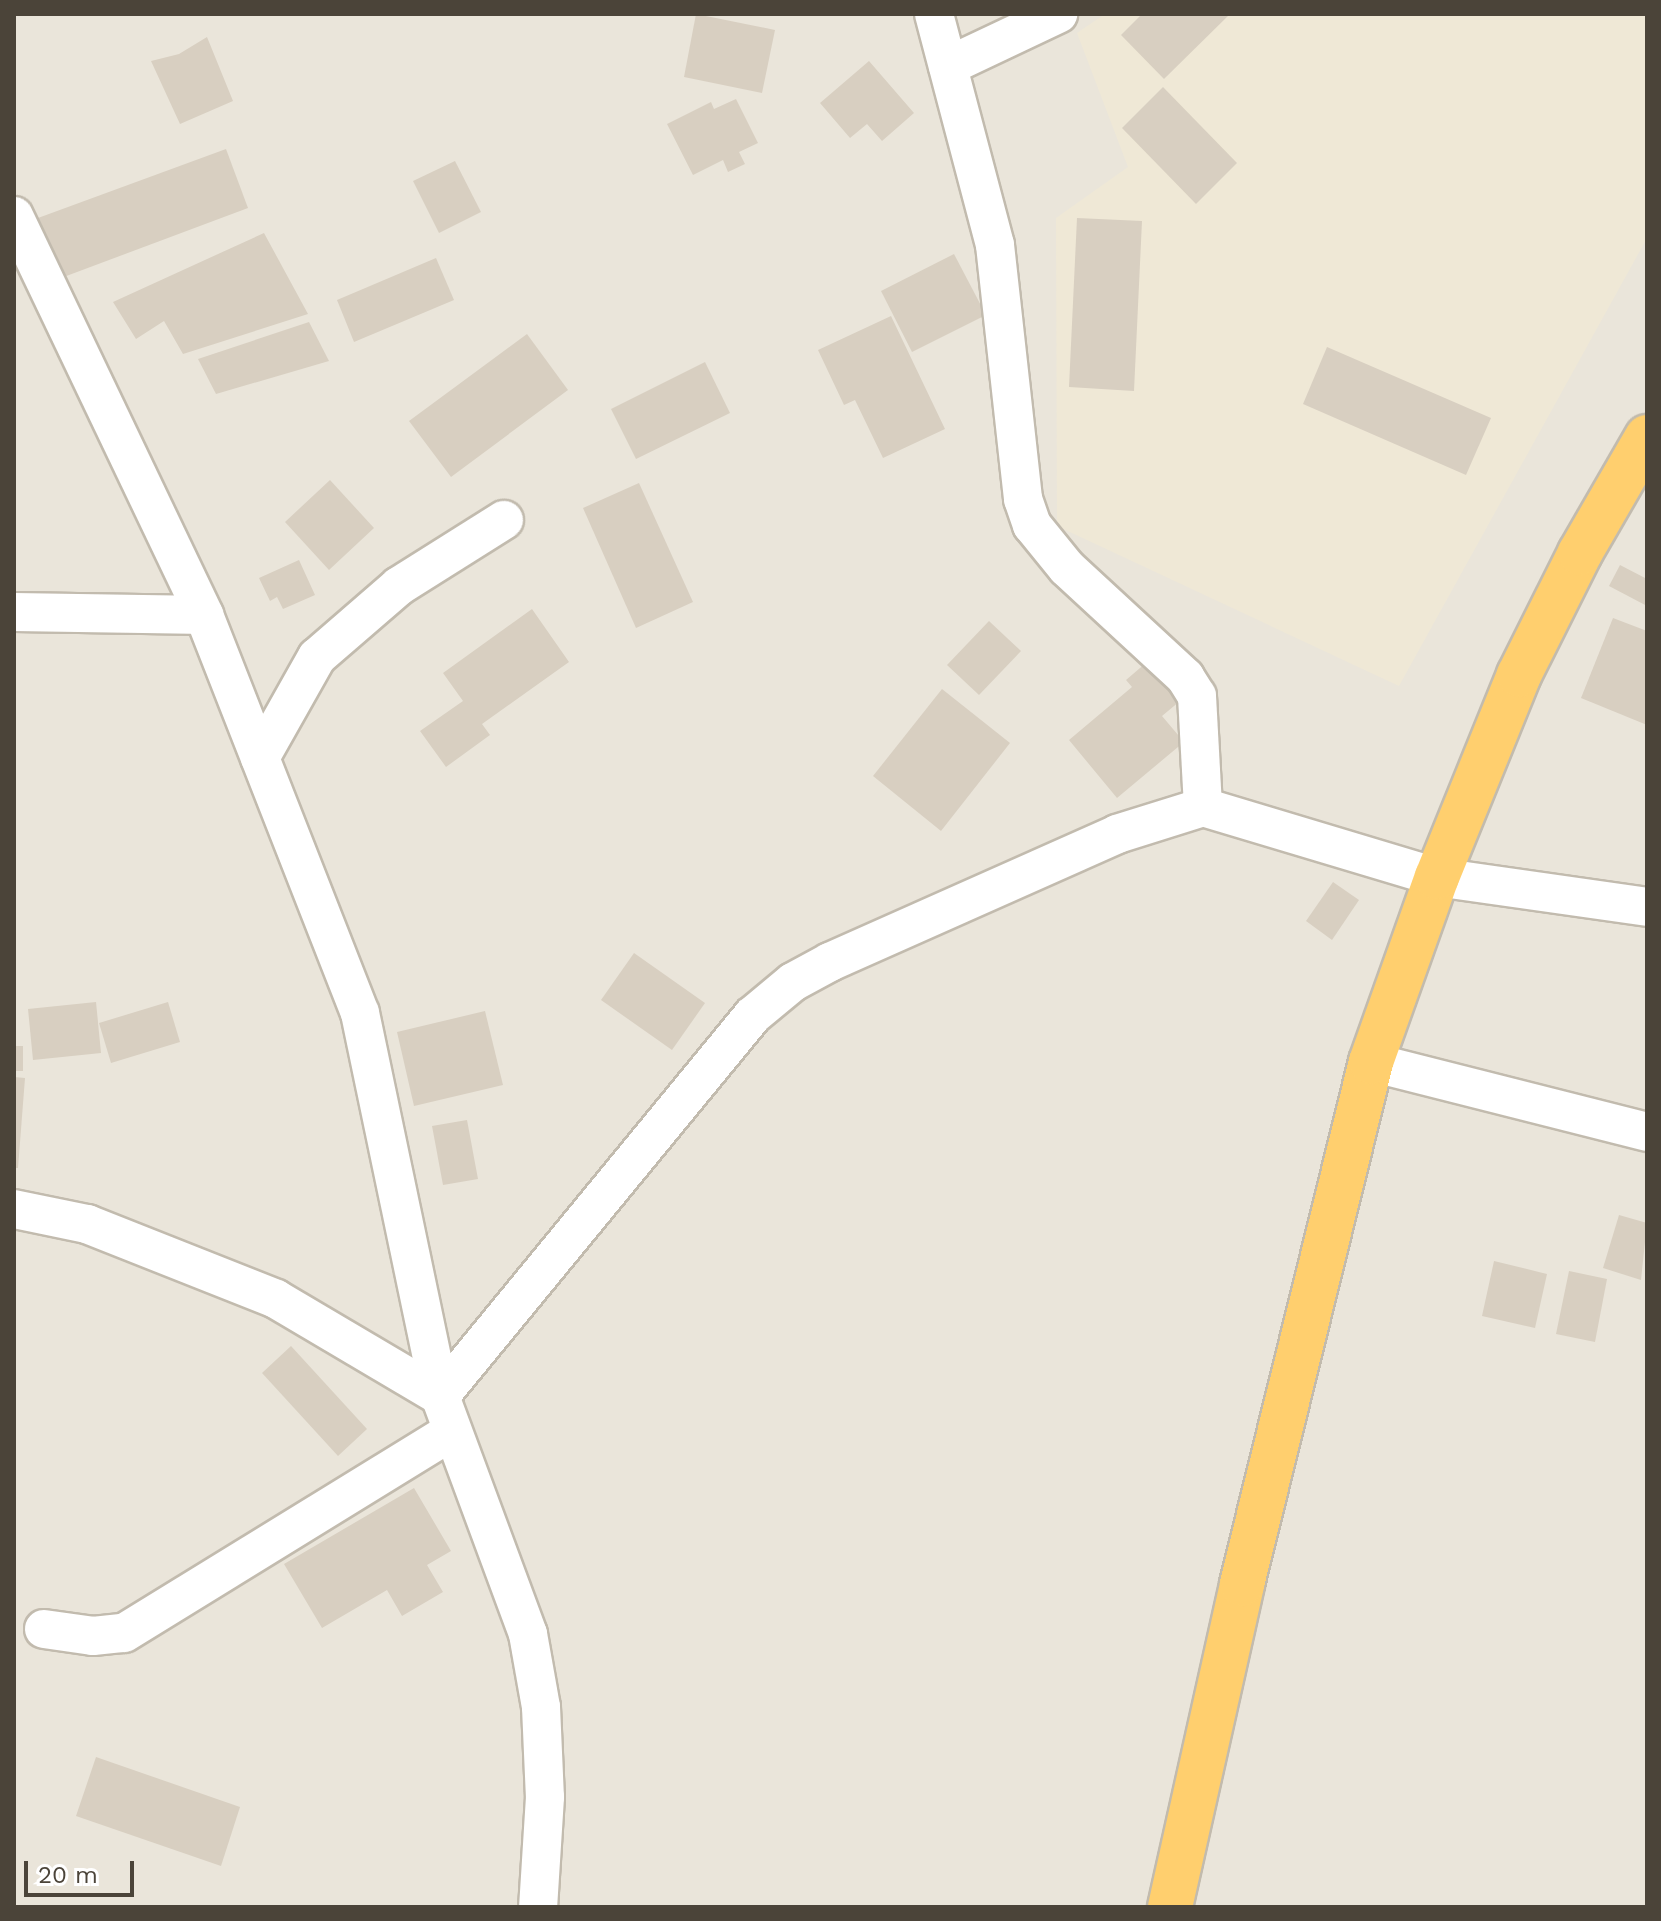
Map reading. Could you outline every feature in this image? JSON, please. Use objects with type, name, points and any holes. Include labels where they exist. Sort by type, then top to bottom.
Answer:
[{"type":"highway","points":[[1170,1907],[1242,1584],[1371,1062],[1437,877],[1519,675],[1647,437]]},
{"type":"street","points":[[934,14],[995,245],[1023,499],[1032,525],[1067,568],[1185,677],[1197,696],[1203,807]]},
{"type":"street","points":[[948,66],[1058,14]]},
{"type":"street","points":[[14,216],[204,615],[360,1013],[446,1413],[528,1634],[541,1707],[545,1797],[538,1907]]},
{"type":"street","points":[[260,758],[317,657],[399,586],[504,520]]},
{"type":"street","points":[[14,612],[204,615]]},
{"type":"street","points":[[44,1629],[93,1636],[124,1633],[446,1413],[752,1016],[793,982],[1117,834],[1203,807],[1437,877],[1647,907]]},
{"type":"street","points":[[1371,1062],[1647,1132]]},
{"type":"street","points":[[14,1209],[87,1224],[276,1299],[446,1413]]},
{"type":"shaded area","points":[[14,14],[1647,14],[1647,1907],[14,1907]]},
{"type":"shaded area","points":[[1105,14],[1647,14],[1647,238],[1399,686],[1057,526],[1056,218],[1128,167],[1077,33]]},
{"type":"building","points":[[696,14],[775,30],[762,93],[684,77]]},
{"type":"building","points":[[1142,14],[1230,14],[1164,79],[1121,35]]},
{"type":"building","points":[[207,37],[233,101],[180,124],[151,61],[179,54]]},
{"type":"building","points":[[869,61],[914,113],[882,141],[867,124],[850,138],[820,103]]},
{"type":"building","points":[[1163,87],[1237,163],[1196,204],[1122,128]]},
{"type":"building","points":[[736,99],[758,143],[739,152],[745,164],[728,172],[723,160],[693,175],[667,124],[711,102],[714,109]]},
{"type":"building","points":[[226,149],[248,208],[61,278],[38,218]]},
{"type":"building","points":[[455,161],[481,212],[439,233],[413,181]]},
{"type":"building","points":[[1077,218],[1142,221],[1134,391],[1069,387]]},
{"type":"building","points":[[264,233],[308,314],[183,354],[164,321],[136,339],[113,302]]},
{"type":"building","points":[[954,254],[986,315],[912,352],[881,291]]},
{"type":"building","points":[[436,258],[454,300],[354,342],[337,300]]},
{"type":"building","points":[[891,316],[945,429],[883,458],[855,400],[844,405],[818,350]]},
{"type":"building","points":[[309,322],[329,361],[216,394],[198,359]]},
{"type":"building","points":[[527,334],[568,390],[451,477],[409,421]]},
{"type":"building","points":[[1327,347],[1491,418],[1466,475],[1303,404]]},
{"type":"building","points":[[705,362],[730,413],[636,459],[611,409]]},
{"type":"building","points":[[330,480],[374,528],[329,570],[285,522]]},
{"type":"building","points":[[639,483],[693,602],[636,628],[583,508]]},
{"type":"building","points":[[299,560],[315,595],[283,609],[277,597],[270,601],[259,578]]},
{"type":"building","points":[[1620,565],[1647,579],[1647,606],[1609,586]]},
{"type":"building","points":[[532,609],[569,662],[482,724],[490,735],[446,767],[420,731],[463,701],[443,673]]},
{"type":"building","points":[[1613,618],[1647,631],[1647,725],[1581,698]]},
{"type":"building","points":[[989,621],[1021,651],[979,695],[947,665]]},
{"type":"building","points":[[1147,662],[1180,701],[1162,716],[1184,742],[1117,798],[1069,740],[1132,687],[1126,680]]},
{"type":"building","points":[[942,689],[1010,743],[941,831],[873,776]]},
{"type":"building","points":[[1333,882],[1359,900],[1332,940],[1306,921]]},
{"type":"building","points":[[634,953],[705,1003],[672,1050],[601,1000]]},
{"type":"building","points":[[96,1002],[101,1053],[33,1060],[28,1009]]},
{"type":"building","points":[[168,1002],[180,1042],[111,1063],[99,1023]]},
{"type":"building","points":[[485,1011],[503,1085],[414,1106],[397,1032]]},
{"type":"building","points":[[14,1046],[23,1046],[23,1071],[14,1071]]},
{"type":"building","points":[[14,1077],[25,1078],[18,1168],[14,1168]]},
{"type":"building","points":[[467,1120],[478,1179],[443,1185],[432,1126]]},
{"type":"building","points":[[1619,1215],[1647,1223],[1641,1280],[1603,1268]]},
{"type":"building","points":[[1494,1261],[1547,1274],[1535,1328],[1482,1316]]},
{"type":"building","points":[[1569,1271],[1607,1279],[1595,1342],[1556,1334]]},
{"type":"building","points":[[291,1346],[367,1429],[338,1456],[262,1373]]},
{"type":"building","points":[[414,1488],[451,1551],[427,1565],[443,1592],[402,1616],[387,1590],[322,1628],[284,1564]]},
{"type":"building","points":[[96,1757],[240,1807],[221,1866],[76,1816]]}]
